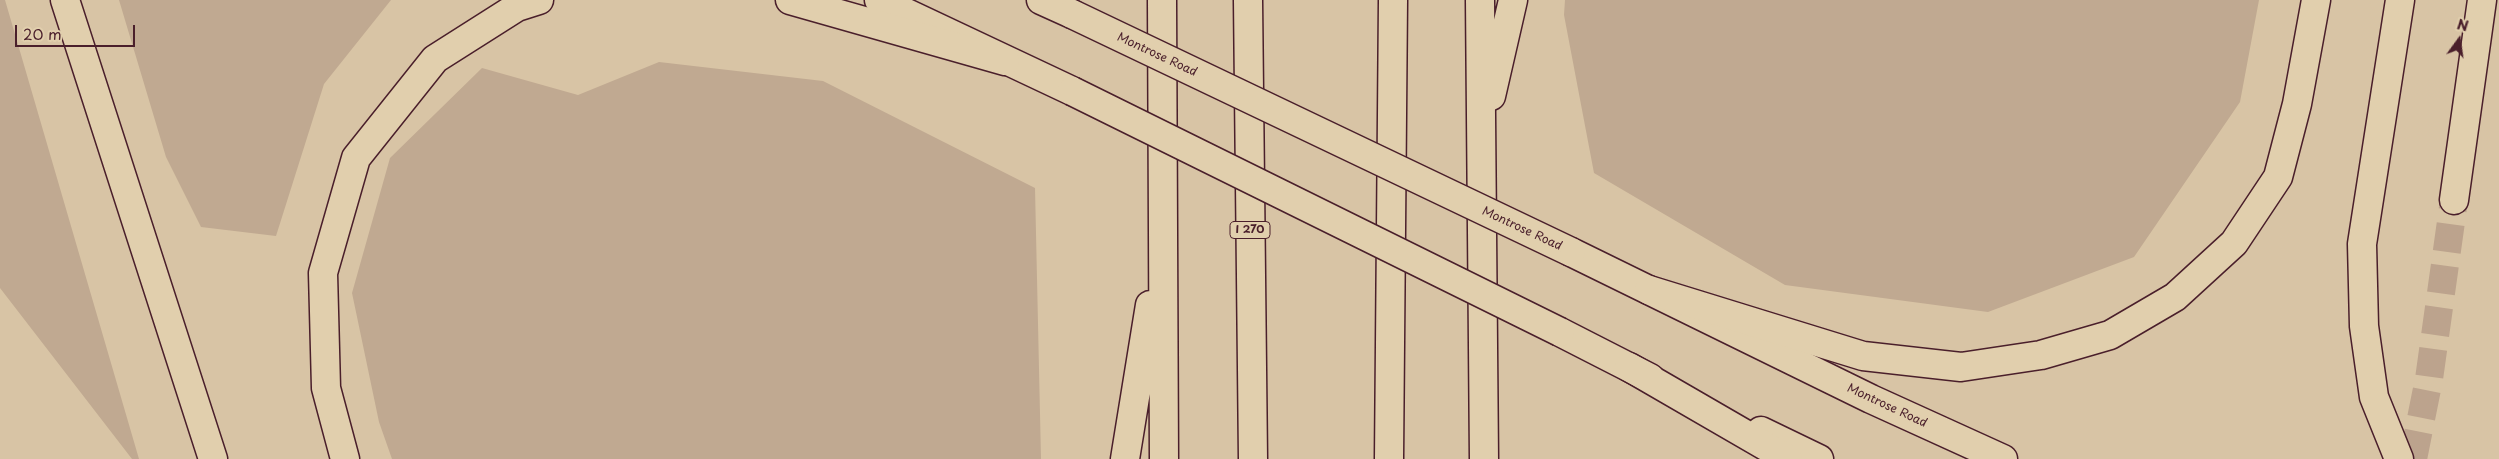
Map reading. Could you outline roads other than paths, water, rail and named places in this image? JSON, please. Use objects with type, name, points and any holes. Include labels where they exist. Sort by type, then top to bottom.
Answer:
[{"type":"main road","points":[[65,0],[213,459]]},
{"type":"main road","points":[[344,459],[326,388],[323,273],[356,158],[435,59],[517,7],[539,0]]},
{"type":"main road","points":[[790,0],[1006,61]]},
{"type":"main road","points":[[880,0],[1072,92],[1819,459]]},
{"type":"main road","name":"Montrose Road","points":[[1041,0],[1571,252],[1871,399],[2003,459]]},
{"type":"main road","points":[[1162,0],[1164,459]]},
{"type":"main road","name":"I 270","points":[[1248,0],[1253,459]]},
{"type":"main road","points":[[1389,459],[1393,0]]},
{"type":"main road","points":[[1480,0],[1484,459]]},
{"type":"main road","points":[[1481,141],[1513,0]]},
{"type":"main road","points":[[1649,290],[1863,356],[1961,366],[2042,355],[2110,336],[2175,297],[2234,243],[2278,177],[2296,104],[2316,0]]},
{"type":"main road","points":[[2399,459],[2374,397],[2364,326],[2362,244],[2400,0]]},
{"type":"main road","points":[[2454,200],[2482,0]]},
{"type":"main road","points":[[1125,459],[1162,227]]},
{"type":"main road","points":[[1629,367],[1788,459]]},
{"type":"main road","points":[[1484,424],[1488,459]]},
{"type":"tunnel","points":[[2413,459],[2429,379],[2454,200]]}]
